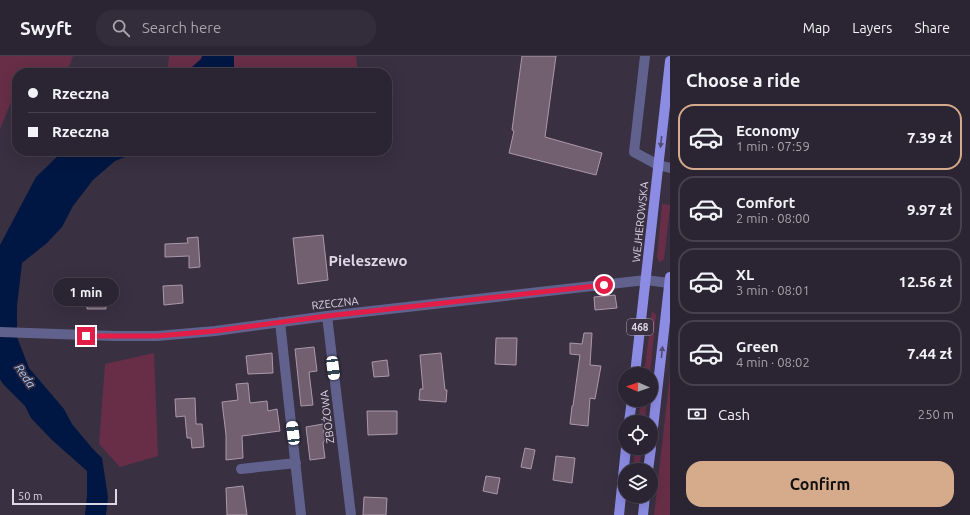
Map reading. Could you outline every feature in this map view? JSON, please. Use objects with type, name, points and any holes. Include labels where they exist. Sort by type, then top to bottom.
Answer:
[{"type":"main road","name":"WEJHEROWSKA","points":[[636,367],[670,61]]},
{"type":"main road","name":"468","points":[[655,415],[670,280]]},
{"type":"main road","points":[[619,515],[625,455]]},
{"type":"main road","points":[[643,515],[644,503]]},
{"type":"street","points":[[645,56],[634,152],[658,165],[670,168]]},
{"type":"street","points":[[646,280],[670,280]]},
{"type":"street","name":"RZECZNA","points":[[0,332],[27,334],[157,336],[215,331],[327,316],[646,280]]},
{"type":"street","name":"ZBOŻOWA","points":[[327,316],[351,515]]},
{"type":"street","points":[[280,322],[301,515]]},
{"type":"street","points":[[241,469],[296,463]]},
{"type":"shaded area","points":[[0,56],[73,56],[68,68],[12,68],[11,102],[0,129]]},
{"type":"shaded area","points":[[169,56],[356,56],[357,68],[168,68]]},
{"type":"shaded area","points":[[662,204],[670,205],[670,208],[664,259],[659,262],[657,257]]},
{"type":"shaded area","points":[[652,311],[656,315],[651,367],[645,367]]},
{"type":"shaded area","points":[[154,353],[158,456],[120,467],[99,444],[105,364]]},
{"type":"shaded area","points":[[670,374],[670,515],[654,515],[655,503],[658,503],[658,480]]},
{"type":"shaded area","points":[[640,407],[646,407],[646,415],[639,415]]},
{"type":"shaded area","points":[[634,455],[641,455],[640,463],[634,463]]},
{"type":"water","points":[[202,56],[234,56],[234,68],[191,68],[201,59]]},
{"type":"water","name":"Reda","points":[[58,156],[128,156],[115,161],[93,180],[73,206],[62,227],[47,243],[22,263],[17,306],[17,337],[29,368],[64,409],[72,424],[102,458],[108,497],[106,515],[85,515],[87,471],[52,440],[31,418],[25,406],[0,379],[0,245],[36,177]]},
{"type":"building","points":[[522,56],[556,56],[545,137],[602,153],[596,175],[509,153],[514,131],[512,130]]},
{"type":"building","points":[[323,235],[328,280],[298,284],[293,238]]},
{"type":"building","points":[[198,237],[200,267],[189,268],[189,256],[165,257],[165,244],[188,243],[187,238]]},
{"type":"building","points":[[87,280],[105,280],[106,309],[87,309]]},
{"type":"building","points":[[182,285],[183,303],[164,305],[163,286]]},
{"type":"building","points":[[615,295],[617,308],[595,310],[594,297]]},
{"type":"building","points":[[584,333],[592,333],[590,365],[601,366],[595,399],[590,398],[588,426],[570,424],[580,355],[570,354],[570,343],[582,344]]},
{"type":"building","points":[[496,338],[517,338],[516,365],[495,364]]},
{"type":"building","points":[[314,347],[317,371],[309,372],[313,405],[301,406],[295,349]]},
{"type":"building","points":[[272,353],[273,373],[248,374],[246,356]]},
{"type":"building","points":[[441,353],[445,390],[447,390],[446,402],[419,400],[420,389],[423,389],[420,355]]},
{"type":"building","points":[[387,360],[389,376],[374,377],[372,362]]},
{"type":"building","points":[[248,383],[250,403],[267,401],[268,411],[277,409],[280,431],[242,436],[243,458],[226,460],[226,435],[222,402],[238,400],[236,384]]},
{"type":"building","points":[[195,398],[196,424],[202,424],[204,447],[192,448],[191,438],[187,438],[185,416],[176,417],[175,399]]},
{"type":"building","points":[[367,411],[397,411],[397,434],[368,435]]},
{"type":"building","points":[[323,424],[325,458],[310,460],[306,427]]},
{"type":"building","points":[[525,448],[535,450],[531,469],[521,467]]},
{"type":"building","points":[[556,456],[575,458],[572,483],[553,480]]},
{"type":"building","points":[[486,476],[500,478],[497,494],[483,491]]},
{"type":"building","points":[[243,486],[247,515],[227,515],[226,488]]},
{"type":"building","points":[[364,497],[387,498],[386,515],[363,515]]},
{"type":"district","name":"Pieleszewo","points":[[368,261]]},
{"type":"route","points":[[86,336],[157,336],[215,331],[327,316],[604,285]]}]
